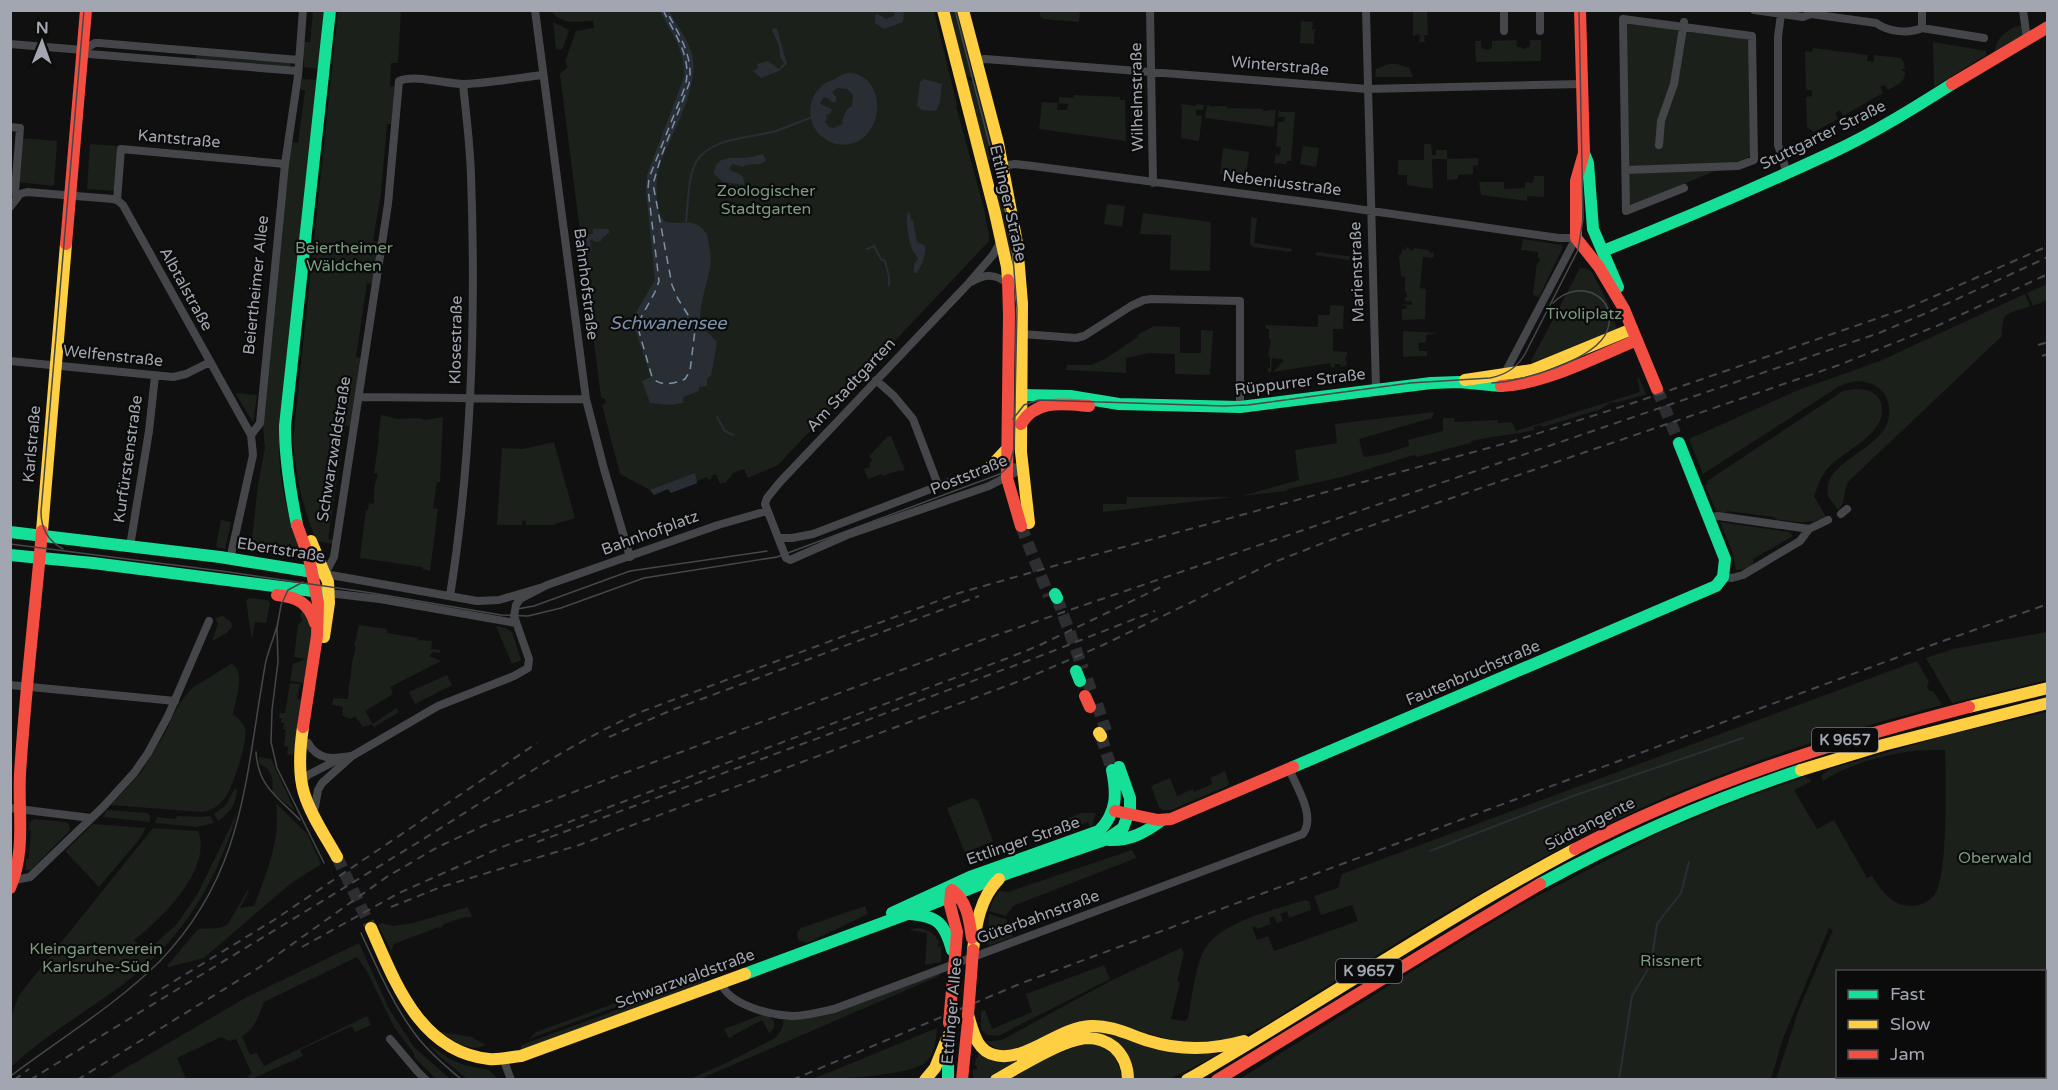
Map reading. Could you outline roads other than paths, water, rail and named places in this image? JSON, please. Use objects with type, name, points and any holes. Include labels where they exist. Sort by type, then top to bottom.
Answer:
[{"type":"main road","name":"Karlstraße","points":[[13,884],[22,823],[16,809],[20,791],[86,10]]},
{"type":"main road","points":[[319,573],[306,531],[296,514],[286,466],[285,426],[330,10]]},
{"type":"main road","name":"Ettlinger Straße","points":[[943,10],[1002,241],[1008,284],[1006,472],[1025,524],[1021,424],[1022,279],[1017,238],[1002,166],[963,10]]},
{"type":"main road","points":[[1581,10],[1584,153],[1576,181],[1576,238],[1597,265],[1624,309]]},
{"type":"main road","name":"Stuttgarter Straße","points":[[1603,251],[1694,215],[1875,130],[2048,27]]},
{"type":"main road","points":[[1584,153],[1588,163],[1593,229],[1657,389]]},
{"type":"main road","name":"Nebeniusstraße","points":[[983,169],[1002,166]]},
{"type":"main road","points":[[1576,238],[1603,251]]},
{"type":"main road","points":[[1597,265],[1603,251]]},
{"type":"main road","points":[[1509,374],[1532,370],[1634,334]]},
{"type":"main road","points":[[1498,386],[1534,382],[1634,334]]},
{"type":"main road","name":"Rüppurrer Straße","points":[[1021,424],[1030,411],[1047,405],[1240,407],[1509,374]]},
{"type":"main road","name":"Rüppurrer Straße","points":[[1452,382],[1498,386]]},
{"type":"main road","points":[[1007,408],[1011,401],[1021,395]]},
{"type":"main road","name":"Rüppurrer Straße","points":[[1021,395],[1070,396],[1116,404]]},
{"type":"main road","points":[[1678,443],[1725,559],[1724,577]]},
{"type":"main road","points":[[991,466],[1006,450]]},
{"type":"main road","name":"Ebertstraße","points":[[10,532],[230,559],[319,573]]},
{"type":"main road","points":[[10,555],[93,563],[322,592]]},
{"type":"main road","name":"Schwarzwaldstraße","points":[[319,573],[328,613],[308,743],[304,793],[337,857]]},
{"type":"main road","name":"Fautenbruchstraße","points":[[1115,811],[1162,820],[1171,819],[1689,598],[1716,586],[1724,577]]},
{"type":"main road","name":"Schwarzwaldstraße","points":[[246,583],[259,592],[292,596],[301,600],[313,615],[317,636]]},
{"type":"main road","name":"Schwarzwaldstraße","points":[[305,778],[301,743],[317,636],[318,603],[322,592]]},
{"type":"main road","name":"Südtangente","points":[[1187,1080],[1515,882],[1649,813],[1748,772],[1834,743],[2048,688]]},
{"type":"main road","name":"Südtangente","points":[[1218,1079],[1509,902],[1585,860],[1682,814],[1764,782],[1855,752],[2048,703]]},
{"type":"main road","points":[[1115,811],[1116,768],[1130,798],[1129,815]]},
{"type":"main road","name":"Ettlinger Straße","points":[[961,880],[1093,834],[1105,826],[1115,811]]},
{"type":"main road","name":"Ettlinger Straße","points":[[1006,874],[1107,839],[1123,828],[1129,815]]},
{"type":"main road","points":[[1107,839],[1117,841],[1131,838],[1149,830],[1162,820]]},
{"type":"main road","points":[[974,947],[986,897],[990,888],[1006,874]]},
{"type":"main road","name":"Schwarzwaldstraße","points":[[876,924],[892,912],[1006,874]]},
{"type":"main road","name":"Schwarzwaldstraße","points":[[371,928],[400,991],[410,1009],[426,1028],[443,1043],[468,1056],[486,1059],[503,1058],[528,1054],[908,914],[950,892],[961,880]]},
{"type":"main road","points":[[950,892],[966,911],[974,947]]},
{"type":"main road","name":"Ettlinger Allee","points":[[948,1080],[949,1029],[957,929],[949,902],[950,892]]},
{"type":"main road","points":[[908,914],[925,915],[944,926],[955,957]]},
{"type":"main road","name":"Ettlinger Allee","points":[[962,1080],[974,947]]},
{"type":"main road","points":[[968,1015],[973,1034],[979,1045],[989,1053],[1002,1057],[1027,1050],[1064,1031],[1085,1026],[1113,1029],[1185,1050],[1218,1048],[1264,1034]]},
{"type":"main road","points":[[925,1080],[940,1059],[949,1029]]},
{"type":"main road","points":[[996,1080],[1067,1043],[1090,1038],[1104,1041],[1119,1052],[1127,1067],[1128,1080]]},
{"type":"street","name":"Beiertheimer Allee","points":[[230,559],[253,455],[254,432],[260,423],[285,164],[298,71],[303,10]]},
{"type":"street","name":"Bahnhofstraße","points":[[535,10],[586,399],[630,556]]},
{"type":"street","name":"Wilhelmstraße","points":[[1150,10],[1153,183]]},
{"type":"street","name":"Marienstraße","points":[[1366,10],[1376,389]]},
{"type":"street","points":[[1504,10],[1504,31]]},
{"type":"street","points":[[1540,10],[1540,31]]},
{"type":"street","points":[[1754,10],[1803,17],[1811,12],[1876,22],[1884,28],[1913,33],[1922,28],[1984,38]]},
{"type":"street","points":[[1922,10],[1922,28]]},
{"type":"street","points":[[2023,10],[2027,39]]},
{"type":"street","points":[[1781,14],[1778,37],[1778,145],[1787,173]]},
{"type":"street","points":[[1626,170],[1738,166],[1754,160],[1752,36],[1684,24],[1623,19],[1626,211],[1684,188]]},
{"type":"street","points":[[1659,145],[1661,121],[1673,89],[1684,24]]},
{"type":"street","points":[[83,50],[95,43],[299,57]]},
{"type":"street","points":[[10,44],[83,50],[89,54],[128,58],[298,71]]},
{"type":"street","points":[[128,58],[129,45]]},
{"type":"street","points":[[193,51],[193,63]]},
{"type":"street","name":"Winterstraße","points":[[976,61],[985,59],[1367,89],[1582,84]]},
{"type":"street","points":[[463,84],[543,75]]},
{"type":"street","name":"Schwarzwaldstraße","points":[[319,573],[333,563],[392,171],[399,81],[463,84]]},
{"type":"street","name":"Klosestraße","points":[[450,596],[464,495],[469,397],[472,272],[471,174],[463,84]]},
{"type":"street","points":[[10,127],[20,128],[12,203]]},
{"type":"street","name":"Kantstraße","points":[[117,200],[121,149],[285,164]]},
{"type":"street","name":"Nebeniusstraße","points":[[1002,166],[1016,164],[1033,166],[1559,238],[1576,238]]},
{"type":"street","points":[[12,203],[23,192],[117,200]]},
{"type":"street","name":"Albtalstraße","points":[[117,200],[123,206],[210,362],[254,432]]},
{"type":"street","points":[[1498,386],[1509,374],[1576,238]]},
{"type":"street","name":"Am Stadtgarten","points":[[767,511],[765,504],[767,498],[780,482],[968,284],[1002,241]]},
{"type":"street","points":[[968,284],[978,278],[992,275],[1008,284]]},
{"type":"street","points":[[1022,334],[1076,338],[1084,336],[1131,306],[1148,299],[1240,301],[1240,407]]},
{"type":"street","name":"Welfenstraße","points":[[10,361],[173,377],[186,374],[210,362]]},
{"type":"street","name":"Kurfürstenstraße","points":[[130,546],[149,431],[155,376]]},
{"type":"street","points":[[876,380],[894,396],[913,419],[938,485]]},
{"type":"street","points":[[359,397],[586,399]]},
{"type":"street","name":"Poststraße","points":[[1006,472],[991,466],[813,534],[778,538],[788,559],[808,554],[823,544],[937,505],[1006,472],[1022,469]]},
{"type":"street","points":[[767,511],[778,538]]},
{"type":"street","name":"Bahnhofplatz","points":[[516,623],[514,611],[517,602],[543,587],[718,525],[767,511]]},
{"type":"street","points":[[1708,518],[1718,516],[1809,529]]},
{"type":"street","name":"Fautenbruchstraße","points":[[1724,577],[1732,578],[1743,575],[1800,542],[1809,529],[1828,520]]},
{"type":"street","name":"Ebertstraße","points":[[319,573],[477,601],[492,601],[543,587]]},
{"type":"street","points":[[305,778],[438,706],[524,672],[530,663],[516,623],[380,599],[322,592]]},
{"type":"street","points":[[13,884],[30,877],[134,773],[156,741],[209,621]]},
{"type":"street","points":[[10,685],[175,701]]},
{"type":"street","points":[[308,743],[320,756],[327,759],[347,757]]},
{"type":"street","points":[[316,813],[318,790],[347,757]]},
{"type":"street","name":"Güterbahnstraße","points":[[721,983],[728,995],[746,1005],[792,1016],[834,1009],[1303,834],[1307,828],[1307,813],[1289,769]]},
{"type":"street","points":[[16,809],[91,818]]},
{"type":"street","points":[[390,1039],[426,1080]]},
{"type":"street","points":[[503,1058],[511,1080]]},
{"type":"water","name":"Schwanensee","points":[[660,11],[669,11],[689,46],[693,64],[689,94],[658,169],[658,206],[660,214],[667,222],[692,223],[707,235],[711,258],[701,307],[700,325],[717,342],[707,386],[699,387],[699,391],[683,397],[683,403],[670,405],[650,403],[642,381],[651,377],[632,319],[655,280],[646,189],[647,175],[684,77],[683,59]]},
{"type":"water","points":[[895,11],[904,11],[903,22],[884,29],[875,23],[875,15],[878,14],[886,19],[894,16]]},
{"type":"water","points":[[777,29],[787,64],[779,71],[761,78],[753,71],[758,68],[757,64],[768,61],[779,69],[784,63],[772,30]]},
{"type":"water","points":[[851,73],[863,77],[871,85],[876,95],[877,107],[870,131],[862,139],[840,145],[830,142],[818,133],[811,120],[811,105],[817,91],[824,84]],"holes":[[[838,88],[847,89],[853,95],[852,106],[847,109],[843,124],[833,128],[829,127],[825,122],[826,115],[830,114],[832,109],[820,103],[824,97],[836,102],[836,97],[832,92]]]},
{"type":"water","points":[[924,79],[942,84],[940,102],[936,111],[922,110],[917,106],[920,82]]},
{"type":"water","points":[[763,154],[766,161],[760,164],[744,167],[733,164],[729,168],[742,177],[744,185],[723,182],[714,174],[717,164],[724,159],[746,158]]},
{"type":"water","points":[[908,212],[913,220],[917,242],[925,246],[922,264],[916,273],[914,273],[914,264],[918,259],[909,238]]},
{"type":"water","points":[[593,229],[608,229],[610,232],[601,241],[594,242],[593,239],[590,241],[592,251],[586,251],[585,235],[593,234]]},
{"type":"water","points":[[695,473],[697,483],[671,493],[668,489],[654,495],[650,490]]},
{"type":"waterway","points":[[686,221],[691,175],[696,162],[703,154],[721,143],[776,131],[810,118]]},
{"type":"waterway","points":[[867,249],[874,246],[881,259],[885,261],[889,285]]},
{"type":"waterway","points":[[717,417],[725,431],[733,435]]},
{"type":"waterway","points":[[1430,851],[1576,795],[1743,738]]},
{"type":"waterway","points":[[1619,1080],[1632,996],[1651,964],[1657,924],[1681,893],[1689,862]]},
{"type":"tunnel","points":[[1657,389],[1679,443]]},
{"type":"tunnel","points":[[1021,526],[1049,596]]},
{"type":"tunnel","points":[[1057,598],[1083,669]]},
{"type":"tunnel","points":[[1087,679],[1092,693]]},
{"type":"tunnel","points":[[1097,704],[1106,731]]},
{"type":"tunnel","points":[[1101,736],[1112,770]]},
{"type":"tunnel","points":[[337,857],[371,928]]},
{"type":"tram line","points":[[63,549],[46,534],[41,512],[84,10]]},
{"type":"tram line","points":[[10,544],[229,572],[501,615],[528,616],[561,608],[644,578],[777,557],[1000,474],[1009,466],[1014,449],[1017,309],[1012,244],[1004,201],[955,10]]},
{"type":"tram line","points":[[1013,419],[1024,405],[1039,400],[1248,405],[1410,383],[1490,378],[1511,370],[1525,354],[1578,250],[1583,219],[1579,10]]},
{"type":"tram line","points":[[1492,383],[1521,379],[1556,368],[1600,342],[1607,331],[1610,319],[1608,309],[1595,294],[1575,291],[1553,303]]},
{"type":"tram line","points":[[517,609],[534,606],[630,571],[767,551]]},
{"type":"tram line","points":[[303,582],[288,590],[281,605],[277,628],[278,662],[271,742],[277,768],[324,863]]},
{"type":"tram line","points":[[12,1075],[107,1007],[143,977],[188,928],[209,894],[225,859],[237,822],[266,660],[278,622]]},
{"type":"tram line","points":[[256,752],[265,783],[300,820]]},
{"type":"tram line","points":[[361,933],[390,993],[415,1035],[462,1080]]},
{"type":"railway","points":[[30,1080],[546,762],[638,713],[959,593],[1514,441],[1636,402],[1910,307],[2048,246]]},
{"type":"railway","points":[[77,1080],[260,967],[388,876],[438,847],[485,825],[982,640],[1879,333],[2048,257]]},
{"type":"railway","points":[[391,907],[441,887],[579,845],[1025,679],[1103,645],[1272,563],[1341,536],[1839,365],[1939,325],[2048,274]]},
{"type":"railway","points":[[2038,345],[2048,342]]},
{"type":"railway","points":[[2042,356],[2048,354]]},
{"type":"railway","points":[[302,947],[399,893],[502,847],[1008,658],[1163,586]]},
{"type":"railway","points":[[609,737],[672,710],[979,596]]},
{"type":"railway","points":[[792,1080],[1022,983],[1909,653],[2048,604]]},
{"type":"railway","points":[[537,842],[1035,658],[1155,611]]},
{"type":"railway","points":[[150,996],[274,920],[537,743]]},
{"type":"railway","points":[[14,1080],[29,1069]]},
{"type":"park label","name":"Zoologischer Stadtgarten","points":[[766,200]]},
{"type":"park label","name":"Beiertheimer Wäldchen","points":[[344,257]]},
{"type":"park label","name":"Tivoliplatz","points":[[1584,314]]},
{"type":"park label","name":"Oberwald","points":[[1995,858]]},
{"type":"park label","name":"Kleingartenverein Karlsruhe-Süd","points":[[96,958]]},
{"type":"park label","name":"Rissnert","points":[[1671,961]]}]
